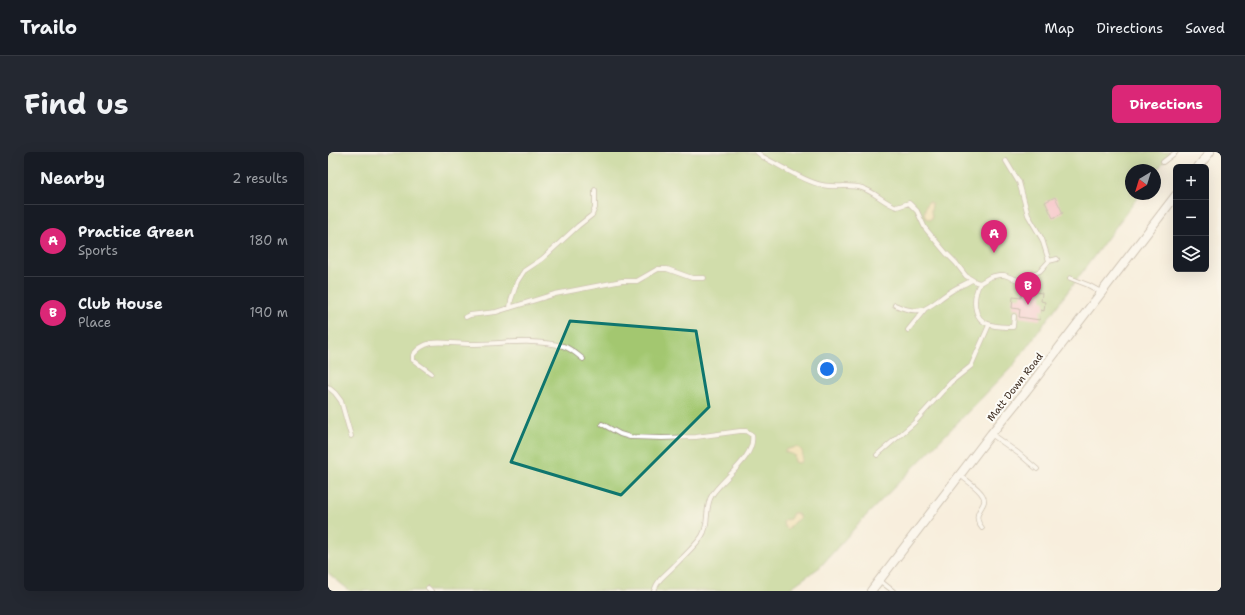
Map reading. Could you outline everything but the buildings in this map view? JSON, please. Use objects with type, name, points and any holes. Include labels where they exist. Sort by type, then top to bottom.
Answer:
[{"type":"street","points":[[1200,164],[1210,152]]},
{"type":"street","name":"Matt Down Road","points":[[871,591],[1173,199]]},
{"type":"lane","points":[[757,152],[763,157],[815,183],[826,186],[850,186],[862,188],[897,207],[909,203],[916,211],[925,228],[963,273],[972,280],[980,283]]},
{"type":"lane","points":[[1163,162],[1176,152]]},
{"type":"lane","points":[[1006,160],[1019,182],[1028,216],[1042,239],[1049,261]]},
{"type":"lane","points":[[510,308],[517,282],[524,271],[542,259],[592,215],[595,208],[595,190]]},
{"type":"lane","points":[[1014,316],[1013,327],[989,325],[983,321],[974,305],[980,283],[990,277],[999,275],[1010,276],[1018,280],[1040,271],[1049,261],[1057,259]]},
{"type":"lane","points":[[466,318],[470,315],[496,312],[560,293],[626,280],[637,281],[658,269],[667,269],[692,278],[704,278]]},
{"type":"lane","points":[[1070,278],[1101,292]]},
{"type":"lane","points":[[908,330],[925,309],[952,290],[972,280]]},
{"type":"lane","points":[[895,305],[915,311],[925,309]]},
{"type":"lane","points":[[878,455],[914,423],[951,382],[971,366],[989,325]]},
{"type":"lane","points":[[430,373],[413,360],[413,354],[421,347],[437,342],[479,344],[519,341],[550,344],[566,347],[583,359]]},
{"type":"lane","points":[[328,387],[335,393],[340,401],[351,436]]},
{"type":"lane","points":[[602,424],[620,434],[630,437],[696,437],[740,431],[746,431],[752,435],[752,444],[745,458],[716,490],[710,499],[707,505],[702,535],[672,568],[659,579],[654,591]]},
{"type":"lane","points":[[991,434],[1018,453],[1037,469]]},
{"type":"lane","points":[[960,474],[980,492],[984,498],[985,501],[977,518],[982,528]]},
{"type":"lane","points":[[879,580],[893,591]]},
{"type":"highlighted area","points":[[570,321],[696,331],[709,407],[621,495],[511,462]]},
{"type":"green space","points":[[328,152],[1171,152],[1161,165],[1125,164],[1125,200],[1136,200],[1012,367],[862,520],[820,567],[786,591],[350,591],[328,573]]},
{"type":"sand","points":[[928,202],[931,202],[932,204],[932,218],[929,220],[924,215]]},
{"type":"sand","points":[[796,447],[800,449],[803,457],[802,461],[799,463],[795,462],[794,455],[785,452],[785,450]]},
{"type":"sand","points":[[793,513],[797,513],[800,518],[787,529],[784,526],[783,521],[790,519]]},
{"type":"place","name":"Practice Green","points":[[994,253]]},
{"type":"place","name":"Club House","points":[[1028,305]]}]
